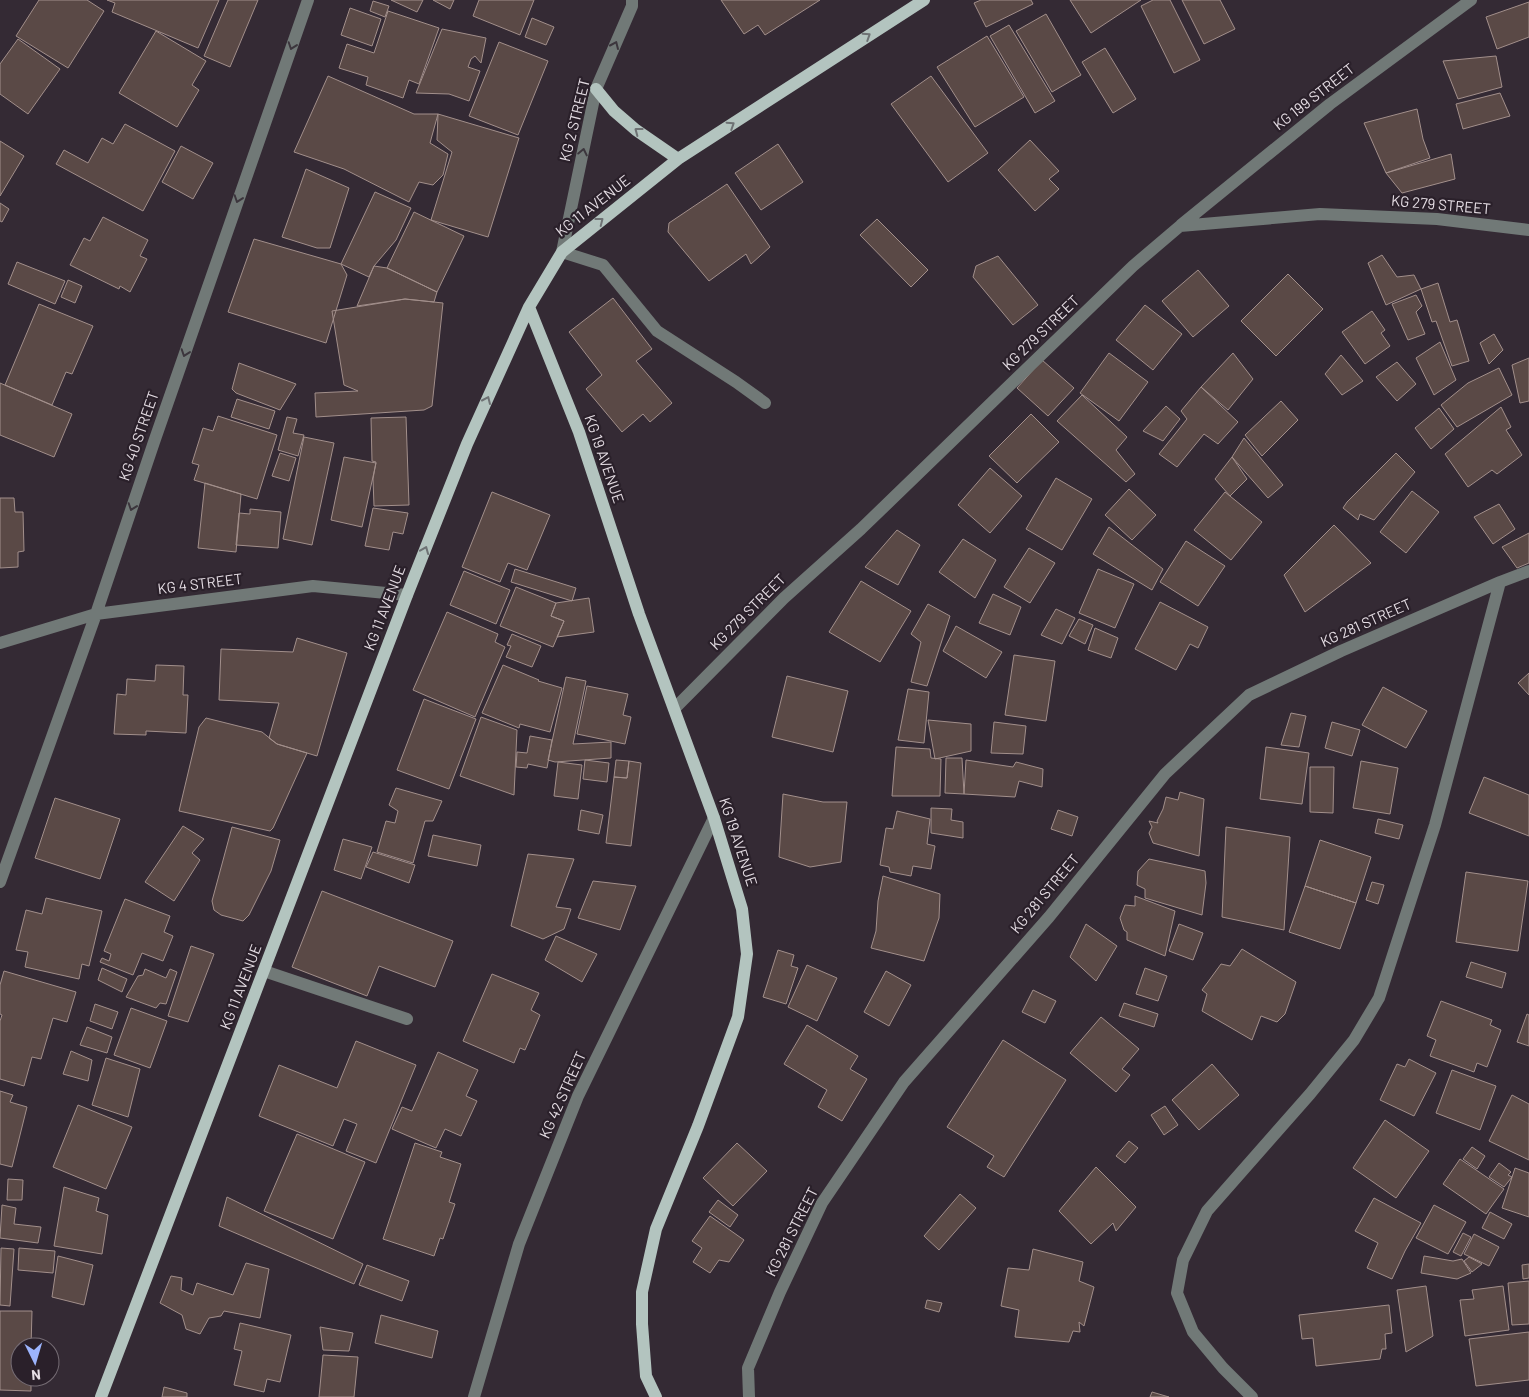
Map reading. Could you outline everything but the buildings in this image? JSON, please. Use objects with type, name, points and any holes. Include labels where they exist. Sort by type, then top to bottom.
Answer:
[{"type":"main road","name":"KG 11 AVENUE","points":[[101,1397],[407,595],[467,444],[529,307],[562,252],[678,159],[924,0]]},
{"type":"main road","points":[[596,89],[614,111],[636,130],[678,159]]},
{"type":"main road","name":"KG 19 AVENUE","points":[[529,307],[579,432],[639,614],[714,818],[742,908],[747,954],[738,1017],[698,1126],[656,1228],[642,1292],[642,1324],[646,1376],[656,1397]]},
{"type":"street","name":"KG 40 STREET","points":[[0,882],[96,614],[157,432],[308,0]]},
{"type":"street","name":"KG 2 STREET","points":[[562,252],[596,89],[632,6],[632,0]]},
{"type":"street","name":"KG 199 STREET","points":[[1180,226],[1330,104],[1471,0]]},
{"type":"street","name":"KG 279 STREET","points":[[675,708],[784,598],[861,529],[1133,266],[1180,226],[1320,214],[1437,219],[1529,230]]},
{"type":"street","points":[[562,252],[603,265],[657,331],[765,403]]},
{"type":"street","name":"KG 281 STREET","points":[[749,1397],[748,1368],[780,1292],[822,1203],[904,1082],[1049,917],[1165,774],[1249,695],[1341,651],[1529,571]]},
{"type":"street","points":[[1252,1397],[1223,1368],[1193,1332],[1176,1293],[1183,1260],[1207,1211],[1316,1087],[1354,1040],[1379,998],[1435,825],[1500,582]]},
{"type":"street","name":"KG 4 STREET","points":[[0,643],[96,614],[313,586],[407,595]]},
{"type":"street","name":"KG 42 STREET","points":[[474,1397],[519,1244],[578,1096],[714,818]]},
{"type":"street","points":[[264,971],[407,1019]]}]
